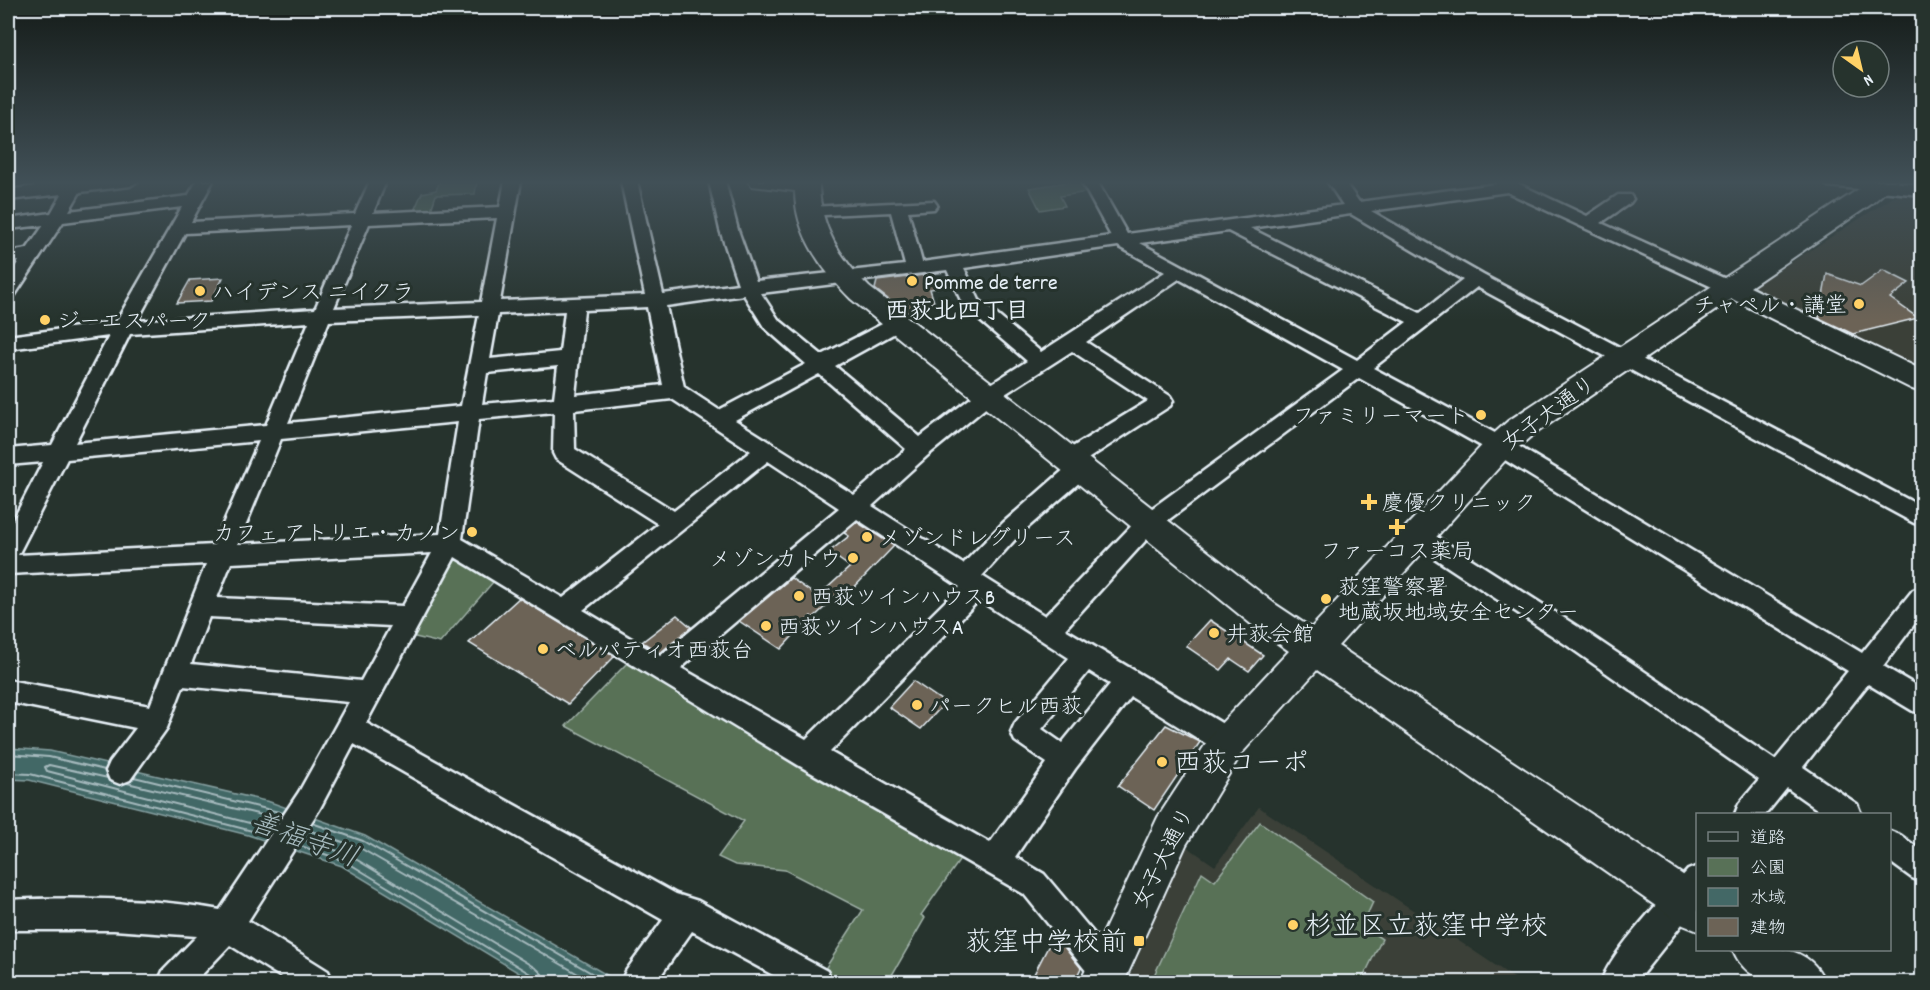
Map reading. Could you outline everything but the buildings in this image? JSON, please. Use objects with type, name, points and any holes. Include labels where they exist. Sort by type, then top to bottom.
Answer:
[{"type":"street","points":[[8,291],[51,227]]},
{"type":"street","points":[[8,552],[123,328],[180,228],[193,227]]},
{"type":"street","points":[[120,771],[158,720],[174,674],[273,431],[324,315],[358,227]]},
{"type":"street","points":[[174,982],[227,926],[296,820],[350,728],[450,543],[470,412],[505,227]]},
{"type":"street","points":[[639,227],[675,390]]},
{"type":"street","points":[[728,227],[749,288],[771,323],[920,449]]},
{"type":"street","points":[[815,227],[822,244],[843,277],[897,324],[1232,590],[1313,648],[1692,896],[1645,943],[1617,982]]},
{"type":"street","points":[[904,227],[915,269]]},
{"type":"street","points":[[1114,227],[1122,241],[1500,446],[1923,703]]},
{"type":"street","points":[[8,342],[123,328],[324,315],[655,301],[1223,227]]},
{"type":"street","points":[[1234,227],[1420,321]]},
{"type":"street","points":[[1386,227],[1476,279],[1923,517]]},
{"type":"street","points":[[1598,227],[1730,288],[1923,382]]},
{"type":"street","name":"女子大通り","points":[[1104,977],[1172,831],[1228,742],[1500,446],[1518,429],[1819,227]]},
{"type":"street","points":[[8,257],[33,254]]},
{"type":"street","points":[[953,264],[971,303],[1040,362]]},
{"type":"street","points":[[661,670],[856,507],[920,449],[987,396],[1177,272]]},
{"type":"street","points":[[1047,631],[1148,523],[1476,279]]},
{"type":"street","points":[[575,304],[564,404],[564,453],[674,524]]},
{"type":"street","points":[[719,419],[897,324]]},
{"type":"street","points":[[808,756],[971,582],[1011,529],[1074,465],[1163,401],[1072,342]]},
{"type":"street","points":[[479,367],[568,358]]},
{"type":"street","points":[[8,457],[564,404],[675,390],[1086,656],[1228,742]]},
{"type":"street","points":[[564,611],[767,450]]},
{"type":"street","points":[[1418,536],[1781,774],[1845,813]]},
{"type":"street","points":[[8,565],[450,543],[808,756],[1034,884],[1104,977]]},
{"type":"street","points":[[1750,813],[1923,597]]},
{"type":"street","points":[[202,607],[410,617]]},
{"type":"street","points":[[1065,760],[1024,732],[1086,656]]},
{"type":"street","points":[[174,674],[369,693]]},
{"type":"street","points":[[995,861],[1065,760],[1127,682]]},
{"type":"street","points":[[8,691],[158,720]]},
{"type":"street","points":[[350,728],[671,908],[687,912],[816,982]]},
{"type":"street","points":[[1891,846],[1923,868]]},
{"type":"street","points":[[637,982],[687,912]]},
{"type":"street","points":[[8,915],[114,915],[227,926],[317,982]]},
{"type":"street","points":[[1756,951],[1803,982]]},
{"type":"shaded area","points":[[1846,227],[1922,227],[1922,377],[1746,291]]},
{"type":"shaded area","name":"杉並区立荻窪中学校","points":[[1259,807],[1520,982],[1127,982],[1186,846],[1215,866]]},
{"type":"green space","points":[[457,557],[494,581],[440,643],[411,636]]},
{"type":"green space","points":[[632,658],[964,854],[921,915],[925,918],[888,982],[835,982],[821,975],[863,910],[785,870],[735,865],[718,857],[744,821],[566,726]]},
{"type":"green space","name":"杉並区立荻窪中学校","points":[[1260,822],[1373,902],[1362,926],[1382,939],[1361,982],[1151,982],[1202,872],[1215,881]]},
{"type":"water","name":"善福寺川","points":[[8,748],[50,751],[270,802],[365,836],[619,982],[534,982],[342,866],[248,835],[29,780],[8,779]]},
{"type":"place","name":"Pomme de terre","points":[[912,281]]},
{"type":"place","name":"ハイデンス ニイクラ","points":[[200,291]]},
{"type":"place","name":"チャペル・講堂","points":[[1859,304]]},
{"type":"place","name":"ジーエスパーク","points":[[45,320]]},
{"type":"place","name":"ファミリーマート","points":[[1481,415]]},
{"type":"place","name":"慶優クリニック","points":[[1369,502]]},
{"type":"place","name":"ファーコス薬局","points":[[1397,527]]},
{"type":"place","name":"カフェ アトリエ・カノン","points":[[472,532]]},
{"type":"place","name":"メゾンドレグリース","points":[[867,537]]},
{"type":"place","name":"メゾンカトウ","points":[[853,558]]},
{"type":"place","name":"西荻ツインハウスB","points":[[799,596]]},
{"type":"place","name":"荻窪警察署 地蔵坂地域安全センター","points":[[1326,599]]},
{"type":"place","name":"西荻ツインハウスA","points":[[766,626]]},
{"type":"place","name":"井荻会館","points":[[1214,633]]},
{"type":"place","name":"ベルパティオ西荻台","points":[[543,649]]},
{"type":"place","name":"パークヒル西荻","points":[[917,705]]},
{"type":"place","name":"西荻コーポ","points":[[1162,762]]},
{"type":"place","name":"杉並区立荻窪中学校","points":[[1293,925]]},
{"type":"place","name":"荻窪中学校前","points":[[1139,941]]},
{"type":"district","name":"西荻北四丁目","points":[[957,310]]}]
